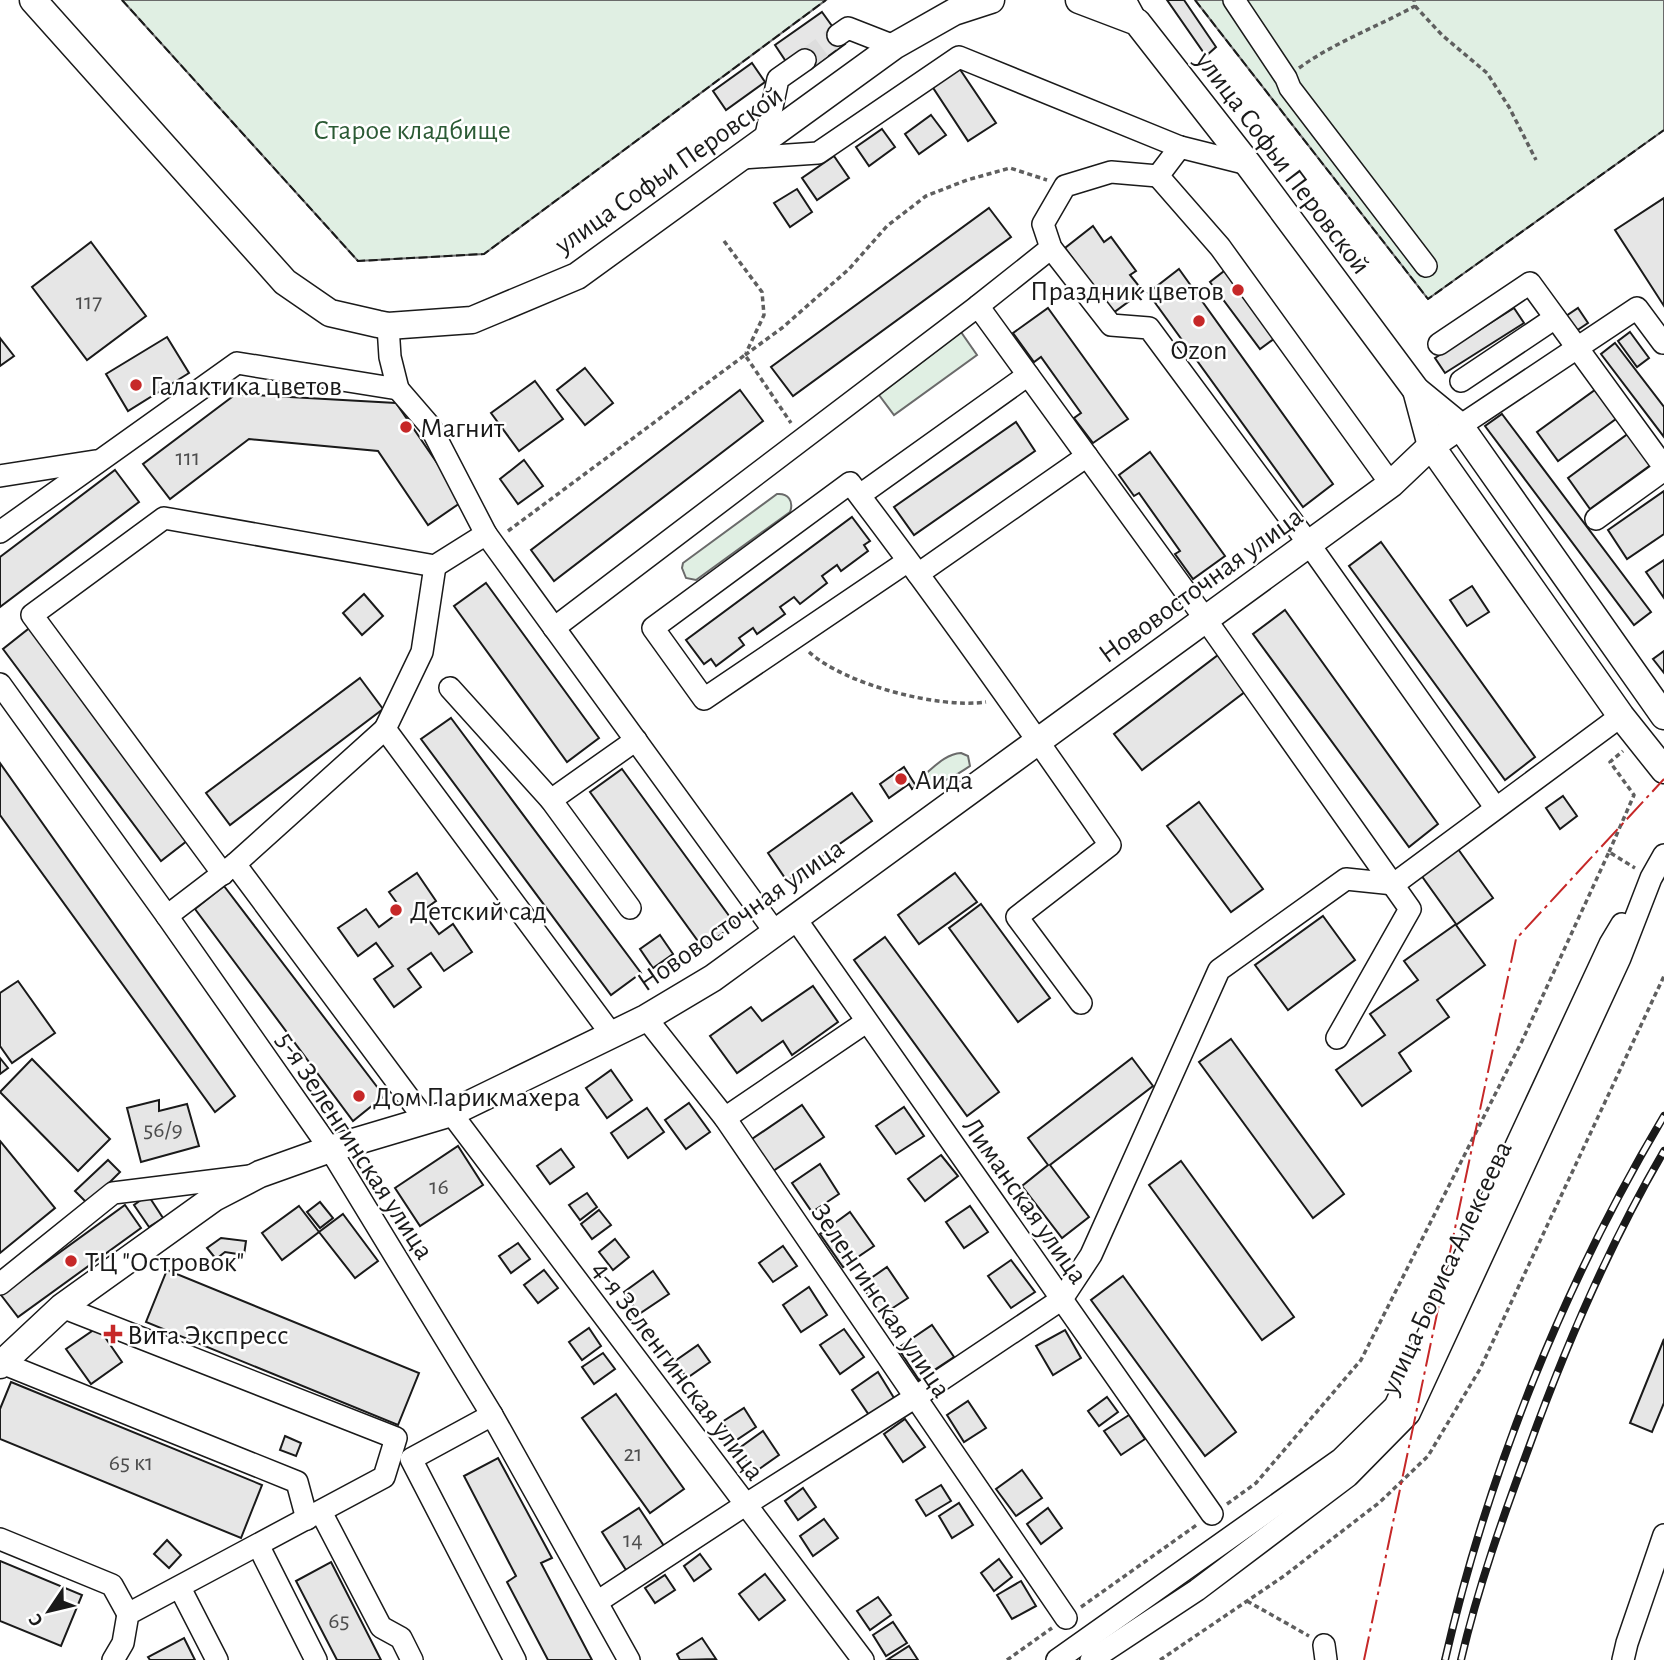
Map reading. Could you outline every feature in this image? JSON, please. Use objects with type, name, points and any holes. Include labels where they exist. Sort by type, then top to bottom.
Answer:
[{"type":"main road","name":"улица Софьи Перовской","points":[[33,0],[285,282],[330,313],[388,326],[472,320],[577,276],[894,46],[954,12],[991,0]]},
{"type":"main road","name":"улица Софьи Перовской","points":[[1079,0],[1131,11],[1416,390],[1460,426],[1664,716]]},
{"type":"main road","name":"улица Софьи Перовской","points":[[1416,390],[1431,446],[1621,716],[1664,770]]},
{"type":"main road","name":"Нововосточная улица","points":[[1,1364],[62,1307],[214,1198],[260,1174],[330,1149],[438,1117],[646,1018],[713,978],[1391,484],[1431,446],[1460,426]]},
{"type":"street","points":[[1234,0],[1290,88],[1426,266]]},
{"type":"street","points":[[838,35],[848,28],[894,46]]},
{"type":"street","points":[[742,158],[818,153],[959,57],[1181,147],[1248,164]]},
{"type":"street","points":[[765,140],[778,79],[805,60]]},
{"type":"street","points":[[1158,176],[1181,147]]},
{"type":"street","points":[[1391,484],[1220,247],[1158,176],[1111,172],[1065,186],[1043,225],[1051,248],[1111,326],[1149,328],[1309,544],[1495,807]]},
{"type":"street","points":[[554,628],[1051,248]]},
{"type":"street","points":[[1439,344],[1530,283],[1664,468],[1596,519]]},
{"type":"street","points":[[978,306],[1206,620],[1410,909],[1337,1038]]},
{"type":"street","points":[[1460,426],[1637,308],[1663,343]]},
{"type":"street","points":[[1461,381],[1555,318]]},
{"type":"street","points":[[0,532],[237,363],[398,389],[390,357],[388,326]]},
{"type":"street","points":[[860,495],[1028,375]]},
{"type":"street","name":"Лиманская улица","points":[[398,389],[430,426],[489,538],[554,628],[636,740],[866,1023],[1212,1514]]},
{"type":"street","points":[[1081,1003],[1017,917],[1110,845],[1009,699],[913,568],[860,495],[850,482],[653,628],[704,699],[795,638],[913,568],[1087,456]]},
{"type":"street","points":[[0,476],[97,461]]},
{"type":"street","name":"4-я Зеленгинская улица","points":[[435,566],[164,518],[32,615],[229,869],[438,1117],[746,1505],[863,1660]]},
{"type":"street","points":[[167,916],[229,869],[385,729],[422,652],[435,566],[489,538]]},
{"type":"street","name":"5-я Зеленгинская улица","points":[[0,684],[330,1149],[492,1415],[629,1660]]},
{"type":"street","points":[[450,688],[551,800],[630,908]]},
{"type":"street","points":[[597,1602],[914,1398],[1062,1299],[1091,1255],[1219,970],[1346,879],[1394,884],[1621,716]]},
{"type":"street","points":[[385,729],[612,1035]]},
{"type":"street","points":[[551,800],[636,740]]},
{"type":"street","name":"улица Бориса Алексеева","points":[[1093,1659],[1197,1590],[1348,1476],[1409,1414],[1620,958],[1651,878],[1664,855]]},
{"type":"street","points":[[1057,1660],[1341,1459],[1395,1406],[1610,944],[1651,878]]},
{"type":"street","name":"Зеленгинская улица","points":[[646,1018],[725,1118],[1066,1618]]},
{"type":"street","points":[[725,1118],[866,1023]]},
{"type":"street","points":[[0,1284],[113,1193],[260,1174]]},
{"type":"street","points":[[62,1307],[396,1438],[384,1477]]},
{"type":"street","points":[[1,1364],[297,1482],[381,1627],[401,1638],[412,1660]]},
{"type":"street","points":[[128,1614],[384,1477],[411,1459],[492,1415]]},
{"type":"street","points":[[411,1459],[515,1660]]},
{"type":"street","points":[[1623,1660],[1664,1535]]},
{"type":"street","points":[[0,1539],[112,1585],[128,1614],[123,1643],[113,1660]]},
{"type":"street","points":[[258,1545],[316,1660]]},
{"type":"street","points":[[180,1588],[217,1660]]},
{"type":"path","points":[[1414,0],[1415,6],[1442,35],[1487,73],[1509,107],[1536,160]]},
{"type":"path","points":[[1286,78],[1325,50],[1415,6]]},
{"type":"path","points":[[489,538],[782,328],[849,268],[887,226],[926,196],[967,180],[1010,168],[1065,186]]},
{"type":"path","points":[[724,241],[762,292],[764,315],[745,355]]},
{"type":"path","points":[[745,355],[787,415],[800,440]]},
{"type":"path","points":[[795,638],[812,655],[847,676],[918,699],[977,704],[1009,699]]},
{"type":"path","points":[[1007,1660],[1256,1483],[1361,1360],[1522,1041],[1609,852],[1634,795],[1610,762],[1639,738]]},
{"type":"path","points":[[1609,852],[1651,878]]},
{"type":"path","points":[[1247,1601],[1325,1652]]},
{"type":"green space","name":"Старое кладбище","points":[[122,0],[826,0],[484,254],[358,261]]},
{"type":"green space","points":[[1195,0],[1664,0],[1664,130],[1428,299]]},
{"type":"green space","points":[[961,332],[977,355],[894,415],[879,395]]},
{"type":"green space","points":[[777,494],[789,498],[790,512],[696,580],[686,578],[683,563]]},
{"type":"green space","points":[[961,753],[968,756],[970,766],[944,781],[927,783],[924,775],[946,758]]},
{"type":"building","points":[[1167,0],[1184,0],[1216,47],[1206,56]]},
{"type":"building","points":[[822,12],[845,44],[811,69],[800,54],[787,63],[775,45]]},
{"type":"building","points":[[951,56],[996,123],[968,141],[924,74]]},
{"type":"building","points":[[752,63],[765,82],[726,110],[713,91]]},
{"type":"building","points":[[931,115],[946,135],[919,154],[905,134]]},
{"type":"building","points":[[882,129],[895,147],[869,166],[856,147]]},
{"type":"building","points":[[834,156],[849,178],[817,200],[802,178]]},
{"type":"building","points":[[797,189],[812,212],[790,227],[774,203]]},
{"type":"building","points":[[1664,198],[1664,306],[1615,230]]},
{"type":"building","points":[[989,208],[1011,237],[793,396],[771,367]]},
{"type":"building","points":[[1093,226],[1104,242],[1111,237],[1136,271],[1130,275],[1143,291],[1113,313],[1065,248]]},
{"type":"building","points":[[91,242],[146,316],[87,360],[32,287]]},
{"type":"building","points":[[1228,268],[1278,336],[1260,349],[1210,282]]},
{"type":"building","points":[[1179,269],[1333,484],[1303,507],[1148,293]]},
{"type":"building","points":[[1048,308],[1128,419],[1093,443],[1074,418],[1081,413],[1041,357],[1034,362],[1013,333]]},
{"type":"building","points":[[1514,308],[1524,323],[1445,373],[1435,358]]},
{"type":"building","points":[[1578,308],[1588,323],[1576,331],[1566,316]]},
{"type":"building","points":[[1630,332],[1649,358],[1637,367],[1618,341]]},
{"type":"building","points":[[167,337],[189,373],[128,411],[106,374]]},
{"type":"building","points":[[0,338],[14,356],[0,366]]},
{"type":"building","points":[[1615,343],[1664,407],[1664,437],[1601,354]]},
{"type":"building","points":[[585,368],[613,403],[585,425],[557,390]]},
{"type":"building","points":[[535,381],[563,419],[519,451],[491,413]]},
{"type":"building","points":[[1599,387],[1620,416],[1558,461],[1537,432]]},
{"type":"building","points":[[740,390],[763,421],[554,581],[531,550]]},
{"type":"building","points":[[236,394],[396,403],[463,501],[428,525],[378,451],[249,439],[170,499],[143,464]]},
{"type":"building","points":[[1502,414],[1651,612],[1634,625],[1485,426]]},
{"type":"building","points":[[1016,422],[1035,451],[914,535],[894,507]]},
{"type":"building","points":[[1629,433],[1652,464],[1590,509],[1568,478]]},
{"type":"building","points":[[1150,452],[1225,556],[1193,579],[1175,554],[1180,551],[1139,493],[1134,496],[1119,475]]},
{"type":"building","points":[[524,460],[543,486],[518,504],[500,479]]},
{"type":"building","points":[[115,470],[139,502],[0,607],[0,557]]},
{"type":"building","points":[[1664,491],[1664,534],[1627,559],[1608,530]]},
{"type":"building","points":[[852,517],[870,541],[864,545],[868,551],[841,571],[837,565],[822,576],[827,583],[800,604],[794,597],[780,607],[785,614],[757,634],[753,628],[739,638],[744,645],[716,666],[711,659],[704,664],[686,640]]},
{"type":"building","points":[[1381,542],[1535,757],[1505,780],[1349,566]]},
{"type":"building","points":[[1664,560],[1664,598],[1646,572]]},
{"type":"building","points":[[486,583],[599,738],[567,762],[454,606]]},
{"type":"building","points":[[1472,586],[1489,612],[1467,626],[1450,600]]},
{"type":"building","points":[[364,594],[383,616],[362,635],[343,613]]},
{"type":"building","points":[[1285,610],[1438,824],[1409,847],[1253,634]]},
{"type":"building","points":[[32,626],[192,837],[161,861],[3,649]]},
{"type":"building","points":[[1664,651],[1664,673],[1653,659]]},
{"type":"building","points":[[1222,652],[1250,688],[1142,770],[1114,734]]},
{"type":"building","points":[[360,678],[383,709],[230,825],[206,793]]},
{"type":"building","points":[[451,718],[641,973],[611,995],[421,739]]},
{"type":"building","points":[[0,763],[235,1096],[215,1112],[0,815]]},
{"type":"building","points":[[904,767],[916,786],[912,789],[909,784],[889,798],[880,784]]},
{"type":"building","points":[[622,769],[735,924],[703,948],[590,792]]},
{"type":"building","points":[[852,793],[872,821],[787,881],[768,853]]},
{"type":"building","points":[[1563,796],[1577,816],[1560,829],[1546,808]]},
{"type":"building","points":[[1199,802],[1263,889],[1231,912],[1167,826]]},
{"type":"building","points":[[1458,849],[1493,898],[1456,925],[1485,965],[1437,1000],[1449,1017],[1399,1053],[1411,1071],[1362,1106],[1336,1070],[1385,1035],[1370,1014],[1418,980],[1404,961],[1456,924],[1421,875]]},
{"type":"building","points":[[417,873],[436,901],[422,911],[439,934],[453,924],[472,952],[444,971],[431,953],[408,969],[421,987],[394,1007],[374,979],[393,966],[376,943],[358,956],[338,928],[366,909],[379,927],[402,910],[389,892]]},
{"type":"building","points":[[955,873],[977,902],[919,944],[898,915]]},
{"type":"building","points":[[224,886],[384,1096],[353,1121],[195,909]]},
{"type":"building","points":[[981,904],[1050,998],[1018,1022],[949,928]]},
{"type":"building","points":[[1323,916],[1355,960],[1288,1010],[1255,965]]},
{"type":"building","points":[[660,935],[673,954],[653,968],[640,949]]},
{"type":"building","points":[[885,937],[999,1092],[967,1116],[854,960]]},
{"type":"building","points":[[18,981],[55,1033],[12,1063],[0,1046],[0,993]]},
{"type":"building","points":[[813,986],[838,1022],[792,1055],[783,1041],[737,1073],[710,1036],[751,1007],[762,1021]]},
{"type":"building","points":[[1231,1039],[1344,1194],[1313,1218],[1199,1062]]},
{"type":"building","points":[[0,1058],[8,1068],[0,1074]]},
{"type":"building","points":[[1132,1058],[1153,1086],[1050,1165],[1089,1217],[1062,1238],[1022,1186],[1048,1165],[1028,1138]]},
{"type":"building","points":[[32,1059],[110,1139],[78,1171],[0,1092]]},
{"type":"building","points":[[611,1070],[632,1100],[607,1118],[586,1088]]},
{"type":"building","points":[[159,1100],[159,1111],[187,1104],[199,1146],[141,1162],[127,1108]]},
{"type":"building","points":[[689,1103],[710,1132],[686,1149],[665,1120]]},
{"type":"building","points":[[802,1105],[824,1137],[770,1173],[749,1141]]},
{"type":"building","points":[[904,1107],[924,1136],[896,1154],[876,1126]]},
{"type":"building","points":[[647,1108],[664,1132],[628,1158],[611,1133]]},
{"type":"building","points":[[0,1141],[55,1208],[0,1253]]},
{"type":"building","points":[[458,1146],[483,1185],[420,1226],[395,1188]]},
{"type":"building","points":[[561,1149],[574,1167],[550,1184],[537,1166]]},
{"type":"building","points":[[941,1155],[958,1176],[925,1201],[908,1179]]},
{"type":"building","points":[[108,1160],[120,1172],[88,1204],[75,1191]]},
{"type":"building","points":[[1181,1161],[1294,1317],[1262,1340],[1149,1185]]},
{"type":"building","points":[[820,1164],[839,1194],[812,1212],[792,1183]]},
{"type":"building","points":[[587,1193],[597,1207],[580,1220],[569,1205]]},
{"type":"building","points":[[148,1195],[163,1218],[149,1227],[134,1205]]},
{"type":"building","points":[[320,1202],[333,1218],[320,1228],[307,1212]]},
{"type":"building","name":"ТЦ \"Островок\"","points":[[125,1205],[141,1228],[18,1317],[1,1295]]},
{"type":"building","points":[[299,1206],[319,1232],[282,1260],[262,1233]]},
{"type":"building","points":[[970,1206],[988,1232],[964,1248],[946,1222]]},
{"type":"building","points":[[599,1210],[611,1225],[592,1239],[581,1224]]},
{"type":"building","points":[[850,1212],[874,1246],[843,1267],[820,1234]]},
{"type":"building","points":[[343,1214],[378,1261],[355,1278],[319,1232]]},
{"type":"building","points":[[221,1238],[246,1241],[244,1255],[225,1252],[216,1259],[207,1248]]},
{"type":"building","points":[[615,1239],[629,1257],[613,1270],[599,1252]]},
{"type":"building","points":[[518,1243],[530,1259],[511,1273],[499,1256]]},
{"type":"building","points":[[783,1246],[797,1266],[773,1282],[759,1263]]},
{"type":"building","points":[[1011,1260],[1035,1292],[1011,1308],[988,1276]]},
{"type":"building","points":[[887,1267],[908,1298],[882,1315],[861,1285]]},
{"type":"building","points":[[167,1270],[419,1373],[398,1425],[146,1322]]},
{"type":"building","points":[[544,1270],[558,1288],[538,1303],[524,1285]]},
{"type":"building","points":[[653,1271],[669,1294],[639,1314],[624,1292]]},
{"type":"building","points":[[1123,1276],[1236,1432],[1205,1456],[1091,1300]]},
{"type":"building","points":[[809,1287],[827,1315],[801,1332],[783,1305]]},
{"type":"building","points":[[932,1325],[954,1357],[919,1380],[898,1348]]},
{"type":"building","points":[[98,1327],[122,1362],[91,1384],[66,1349]]},
{"type":"building","points":[[589,1328],[601,1346],[582,1360],[569,1342]]},
{"type":"building","points":[[844,1329],[864,1357],[840,1374],[820,1345]]},
{"type":"building","points":[[1065,1330],[1081,1358],[1053,1375],[1036,1346]]},
{"type":"building","points":[[1664,1339],[1664,1403],[1652,1432],[1630,1423]]},
{"type":"building","points":[[698,1345],[710,1362],[687,1378],[675,1361]]},
{"type":"building","points":[[603,1353],[615,1369],[594,1384],[582,1367]]},
{"type":"building","points":[[878,1372],[894,1398],[869,1415],[852,1390]]},
{"type":"building","points":[[11,1382],[262,1485],[241,1538],[0,1439],[0,1409]]},
{"type":"building","points":[[616,1394],[684,1489],[650,1513],[582,1418]]},
{"type":"building","points":[[1107,1397],[1118,1412],[1099,1426],[1088,1411]]},
{"type":"building","points":[[968,1401],[986,1428],[964,1442],[947,1415]]},
{"type":"building","points":[[744,1408],[756,1427],[735,1441],[722,1422]]},
{"type":"building","points":[[1129,1415],[1145,1439],[1121,1455],[1104,1431]]},
{"type":"building","points":[[905,1419],[925,1447],[903,1462],[884,1434]]},
{"type":"building","points":[[763,1431],[779,1455],[755,1472],[738,1449]]},
{"type":"building","points":[[285,1436],[301,1443],[296,1456],[280,1450]]},
{"type":"building","points":[[498,1458],[552,1558],[541,1563],[592,1660],[548,1660],[507,1582],[516,1576],[464,1476]]},
{"type":"building","points":[[1022,1470],[1042,1498],[1016,1516],[996,1489]]},
{"type":"building","points":[[941,1485],[951,1501],[926,1516],[916,1500]]},
{"type":"building","points":[[803,1488],[816,1507],[798,1520],[785,1501]]},
{"type":"building","points":[[959,1503],[973,1525],[952,1538],[939,1516]]},
{"type":"building","points":[[639,1508],[664,1546],[626,1570],[602,1532]]},
{"type":"building","points":[[1048,1508],[1062,1528],[1041,1544],[1027,1524]]},
{"type":"building","points":[[824,1519],[838,1538],[813,1556],[800,1536]]},
{"type":"building","points":[[167,1540],[181,1555],[169,1568],[154,1554]]},
{"type":"building","points":[[700,1554],[711,1569],[694,1581],[684,1566]]},
{"type":"building","points":[[999,1559],[1012,1577],[994,1591],[981,1573]]},
{"type":"building","points":[[0,1561],[82,1595],[61,1646],[0,1621]]},
{"type":"building","points":[[331,1562],[381,1660],[337,1660],[296,1581]]},
{"type":"building","points":[[765,1574],[785,1600],[759,1620],[739,1594]]},
{"type":"building","points":[[665,1575],[675,1590],[655,1603],[645,1588]]},
{"type":"building","points":[[1021,1581],[1036,1606],[1012,1619],[997,1595]]},
{"type":"building","points":[[878,1597],[891,1615],[870,1630],[857,1611]]},
{"type":"building","points":[[893,1622],[907,1643],[886,1656],[873,1635]]},
{"type":"building","points":[[184,1638],[195,1660],[150,1660],[148,1657]]},
{"type":"building","points":[[702,1638],[716,1659],[680,1660],[677,1654]]},
{"type":"building","points":[[909,1646],[918,1660],[887,1660]]},
{"type":"tunnel","points":[[805,60],[838,35]]},
{"type":"railway","points":[[1445,1660],[1483,1519],[1534,1380],[1594,1245],[1664,1116]]},
{"type":"railway","points":[[1461,1660],[1492,1552],[1558,1371],[1607,1259],[1664,1151]]},
{"type":"fence","points":[[122,0],[358,261],[484,254],[826,0]]},
{"type":"fence","points":[[1195,0],[1428,299],[1664,130]]},
{"type":"power","points":[[1364,1660],[1516,939],[1664,779]]},
{"type":"place","name":"Праздник цветов","points":[[1238,290]]},
{"type":"place","name":"Ozon","points":[[1199,321]]},
{"type":"place","name":"Галактика цветов","points":[[136,385]]},
{"type":"place","name":"Магнит","points":[[406,427]]},
{"type":"place","name":"Аида","points":[[901,779]]},
{"type":"place","name":"Детский сад","points":[[396,910]]},
{"type":"place","name":"Дом Парикмахера","points":[[359,1096]]},
{"type":"place","name":"ТЦ \"Островок\"","points":[[71,1261]]},
{"type":"place","name":"Вита Экспресс","points":[[113,1334]]}]
